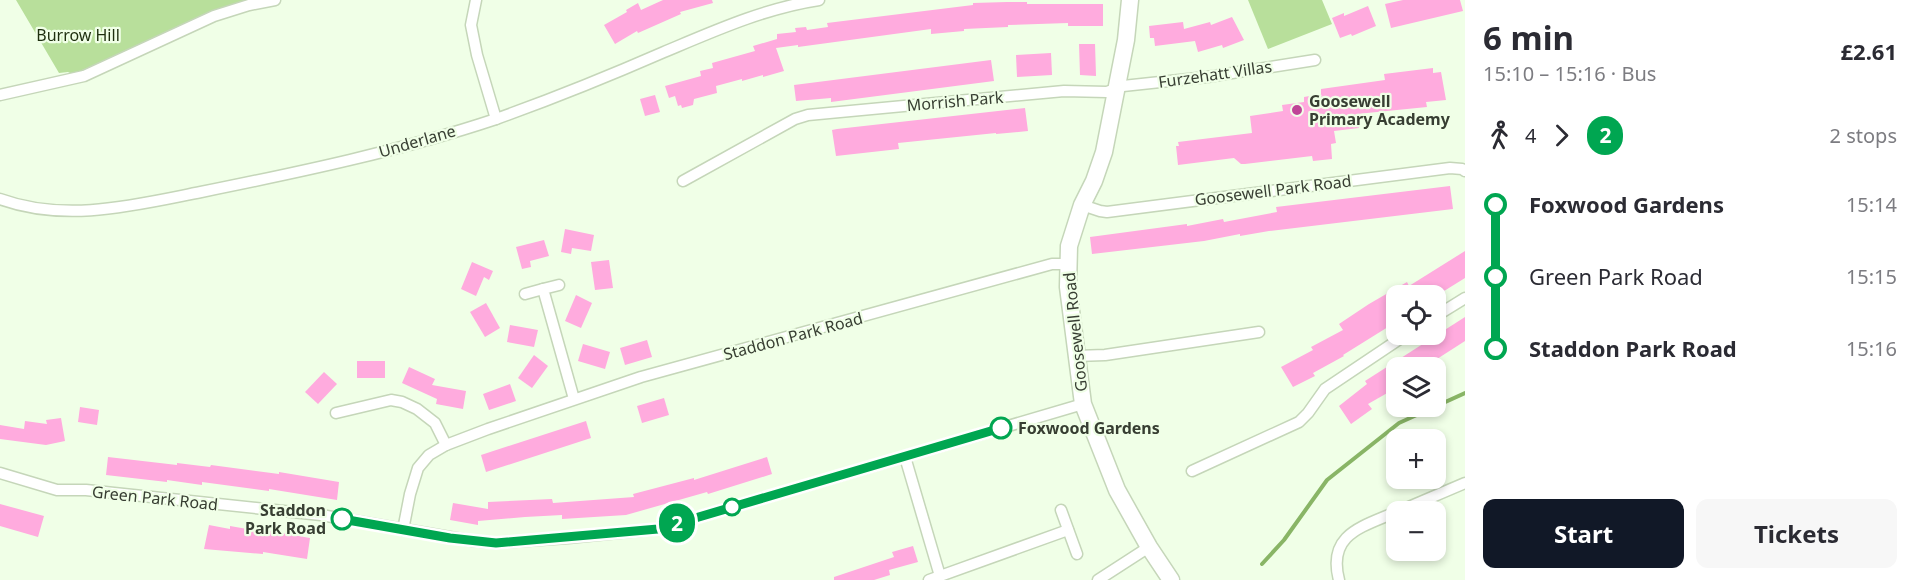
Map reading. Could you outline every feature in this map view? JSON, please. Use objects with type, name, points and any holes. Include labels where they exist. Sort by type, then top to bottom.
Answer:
[{"type":"street","points":[[0,95],[84,76],[214,16],[275,0]]},
{"type":"street","points":[[477,0],[471,25],[477,55],[496,119]]},
{"type":"street","name":"Underlane","points":[[0,200],[46,211],[74,212],[120,207],[288,174],[405,145],[496,119],[737,21],[819,0]]},
{"type":"street","name":"Goosewell Road","points":[[1130,0],[1126,40],[1104,152],[1094,181],[1082,205],[1069,246],[1068,287],[1083,404],[1117,490],[1149,547],[1171,580]]},
{"type":"street","name":"Furzehatt Villas","points":[[1115,89],[1123,86],[1207,78],[1315,60]]},
{"type":"street","name":"Morrish Park","points":[[683,181],[795,119],[808,115],[1064,91],[1107,92],[1115,89]]},
{"type":"street","name":"Goosewell Park Road","points":[[1082,205],[1107,212],[1450,168],[1465,171]]},
{"type":"street","name":"Staddon Park Road","points":[[403,530],[418,468],[429,455],[446,445],[641,377],[1052,264],[1067,264]]},
{"type":"street","points":[[525,294],[559,285]]},
{"type":"street","points":[[543,289],[574,399]]},
{"type":"street","points":[[1446,310],[1465,298]]},
{"type":"street","points":[[1076,356],[1105,355],[1259,332]]},
{"type":"street","points":[[1192,471],[1299,422],[1325,389],[1391,345]]},
{"type":"street","points":[[352,397],[354,409]]},
{"type":"street","points":[[336,413],[390,400],[402,402],[417,409],[435,423],[446,445]]},
{"type":"street","name":"Green Park Road","points":[[0,473],[57,490],[98,492],[321,515],[403,530],[496,543],[658,529],[1083,404]]},
{"type":"street","points":[[1206,451],[1211,462]]},
{"type":"street","points":[[905,457],[940,576]]},
{"type":"street","points":[[1423,501],[1465,483]]},
{"type":"street","points":[[1061,510],[1077,554]]},
{"type":"street","points":[[1340,580],[1336,553],[1342,539],[1363,526],[1386,517]]},
{"type":"street","points":[[929,580],[1068,530]]},
{"type":"street","points":[[1098,580],[1149,547]]},
{"type":"green space","name":"Burrow Hill","points":[[16,0],[257,0],[100,65],[72,74],[59,73]]},
{"type":"green space","points":[[1248,0],[1322,0],[1332,24],[1268,49]]},
{"type":"building","points":[[663,0],[712,0],[713,3],[680,12],[681,14],[638,33],[637,31],[615,44],[604,25],[638,3],[641,10]]},
{"type":"building","points":[[1403,0],[1460,0],[1463,11],[1391,28],[1385,4]]},
{"type":"building","points":[[1027,2],[1027,4],[1103,4],[1103,26],[1068,26],[1068,23],[1008,25],[1008,27],[964,29],[964,31],[931,34],[931,29],[776,48],[784,71],[716,86],[717,93],[694,99],[693,105],[682,108],[681,105],[678,106],[675,96],[669,98],[665,86],[701,76],[700,71],[713,68],[712,63],[755,51],[753,46],[777,39],[777,34],[796,32],[795,28],[806,27],[807,30],[828,27],[827,23],[973,5],[973,3]]},
{"type":"building","points":[[1368,6],[1376,26],[1352,36],[1351,34],[1340,38],[1332,18],[1344,13],[1344,16]]},
{"type":"building","points":[[1232,17],[1244,40],[1223,48],[1222,45],[1198,52],[1195,41],[1155,46],[1154,38],[1150,38],[1149,26],[1183,22],[1184,29],[1210,22],[1211,25]]},
{"type":"building","points":[[1079,44],[1095,44],[1096,76],[1080,75]]},
{"type":"building","points":[[1051,53],[1052,75],[1017,77],[1016,55]]},
{"type":"building","points":[[991,60],[994,81],[831,102],[831,98],[796,101],[794,85]]},
{"type":"building","points":[[1433,68],[1433,73],[1441,72],[1446,100],[1426,102],[1427,107],[1357,114],[1359,128],[1334,131],[1336,143],[1331,144],[1332,159],[1313,161],[1312,156],[1241,164],[1234,158],[1178,165],[1176,146],[1179,146],[1178,142],[1252,133],[1250,116],[1283,111],[1282,105],[1304,102],[1304,97],[1321,94],[1321,89],[1385,80],[1384,74]]},
{"type":"building","points":[[655,95],[660,112],[645,116],[640,99]]},
{"type":"building","points":[[1025,108],[1028,131],[898,143],[899,149],[836,156],[832,130]]},
{"type":"building","points":[[1450,186],[1453,209],[1092,254],[1090,237],[1187,224],[1187,226],[1223,219],[1224,222],[1277,212],[1276,207]]},
{"type":"building","points":[[565,229],[594,235],[591,251],[572,248],[571,254],[561,252]]},
{"type":"building","points":[[544,240],[549,256],[530,261],[531,267],[522,269],[516,247]]},
{"type":"building","points":[[1465,251],[1465,278],[1446,290],[1446,285],[1411,285]]},
{"type":"building","points":[[609,260],[613,288],[595,290],[591,262]]},
{"type":"building","points":[[472,262],[493,271],[489,280],[484,277],[476,296],[461,289]]},
{"type":"building","points":[[1386,294],[1386,328],[1313,373],[1315,376],[1293,387],[1281,367],[1313,350],[1311,347],[1343,330],[1339,324]]},
{"type":"building","points":[[576,295],[592,303],[581,328],[565,321]]},
{"type":"building","points":[[486,303],[500,328],[485,337],[470,312]]},
{"type":"building","points":[[1465,317],[1465,341],[1440,357],[1402,357],[1421,345],[1446,345],[1446,329]]},
{"type":"building","points":[[510,325],[538,330],[534,347],[507,342]]},
{"type":"building","points":[[647,340],[652,357],[625,365],[620,348]]},
{"type":"building","points":[[583,344],[610,352],[605,369],[578,361]]},
{"type":"building","points":[[534,355],[548,366],[532,388],[518,378]]},
{"type":"building","points":[[357,361],[385,361],[385,378],[357,378]]},
{"type":"building","points":[[409,367],[435,379],[432,385],[466,391],[463,409],[436,404],[437,399],[402,383]]},
{"type":"building","points":[[1386,368],[1386,394],[1368,404],[1372,409],[1351,424],[1339,406],[1367,384],[1365,381]]},
{"type":"building","points":[[324,372],[337,384],[318,404],[305,392]]},
{"type":"building","points":[[510,384],[516,401],[489,410],[483,394]]},
{"type":"building","points":[[664,398],[669,415],[642,423],[637,406]]},
{"type":"building","points":[[80,407],[99,410],[97,425],[78,422]]},
{"type":"building","points":[[61,418],[65,441],[46,445],[0,439],[0,425],[24,429],[25,421],[47,424],[46,420]]},
{"type":"building","points":[[586,421],[591,438],[486,472],[481,455]]},
{"type":"building","points":[[108,457],[177,465],[177,463],[210,467],[211,465],[279,474],[279,472],[339,482],[337,500],[269,489],[269,491],[202,482],[202,485],[106,475]]},
{"type":"building","points":[[767,457],[772,474],[708,494],[707,492],[626,515],[562,519],[562,515],[525,517],[478,521],[478,525],[450,520],[453,503],[488,509],[488,502],[552,499],[553,503],[634,497],[633,494],[694,478],[694,480]]},
{"type":"building","points":[[0,504],[44,516],[38,537],[0,526]]},
{"type":"building","points":[[209,525],[230,529],[230,526],[253,530],[253,528],[310,538],[307,559],[263,552],[263,554],[204,549]]},
{"type":"building","points":[[913,546],[918,562],[889,570],[890,575],[874,580],[834,580],[834,577],[894,557],[892,552]]},
{"type":"waterway","points":[[1262,564],[1284,540],[1327,480],[1399,423],[1465,393]]},
{"type":"bus line","name":"2","points":[[342,519],[450,538],[496,543],[658,529],[1001,428]]},
{"type":"place","name":"Goosewell Primary Academy","points":[[1297,110]]},
{"type":"place","name":"Foxwood Gardens","points":[[1001,428]]},
{"type":"place","name":"Staddon Park Road","points":[[342,519]]}]
